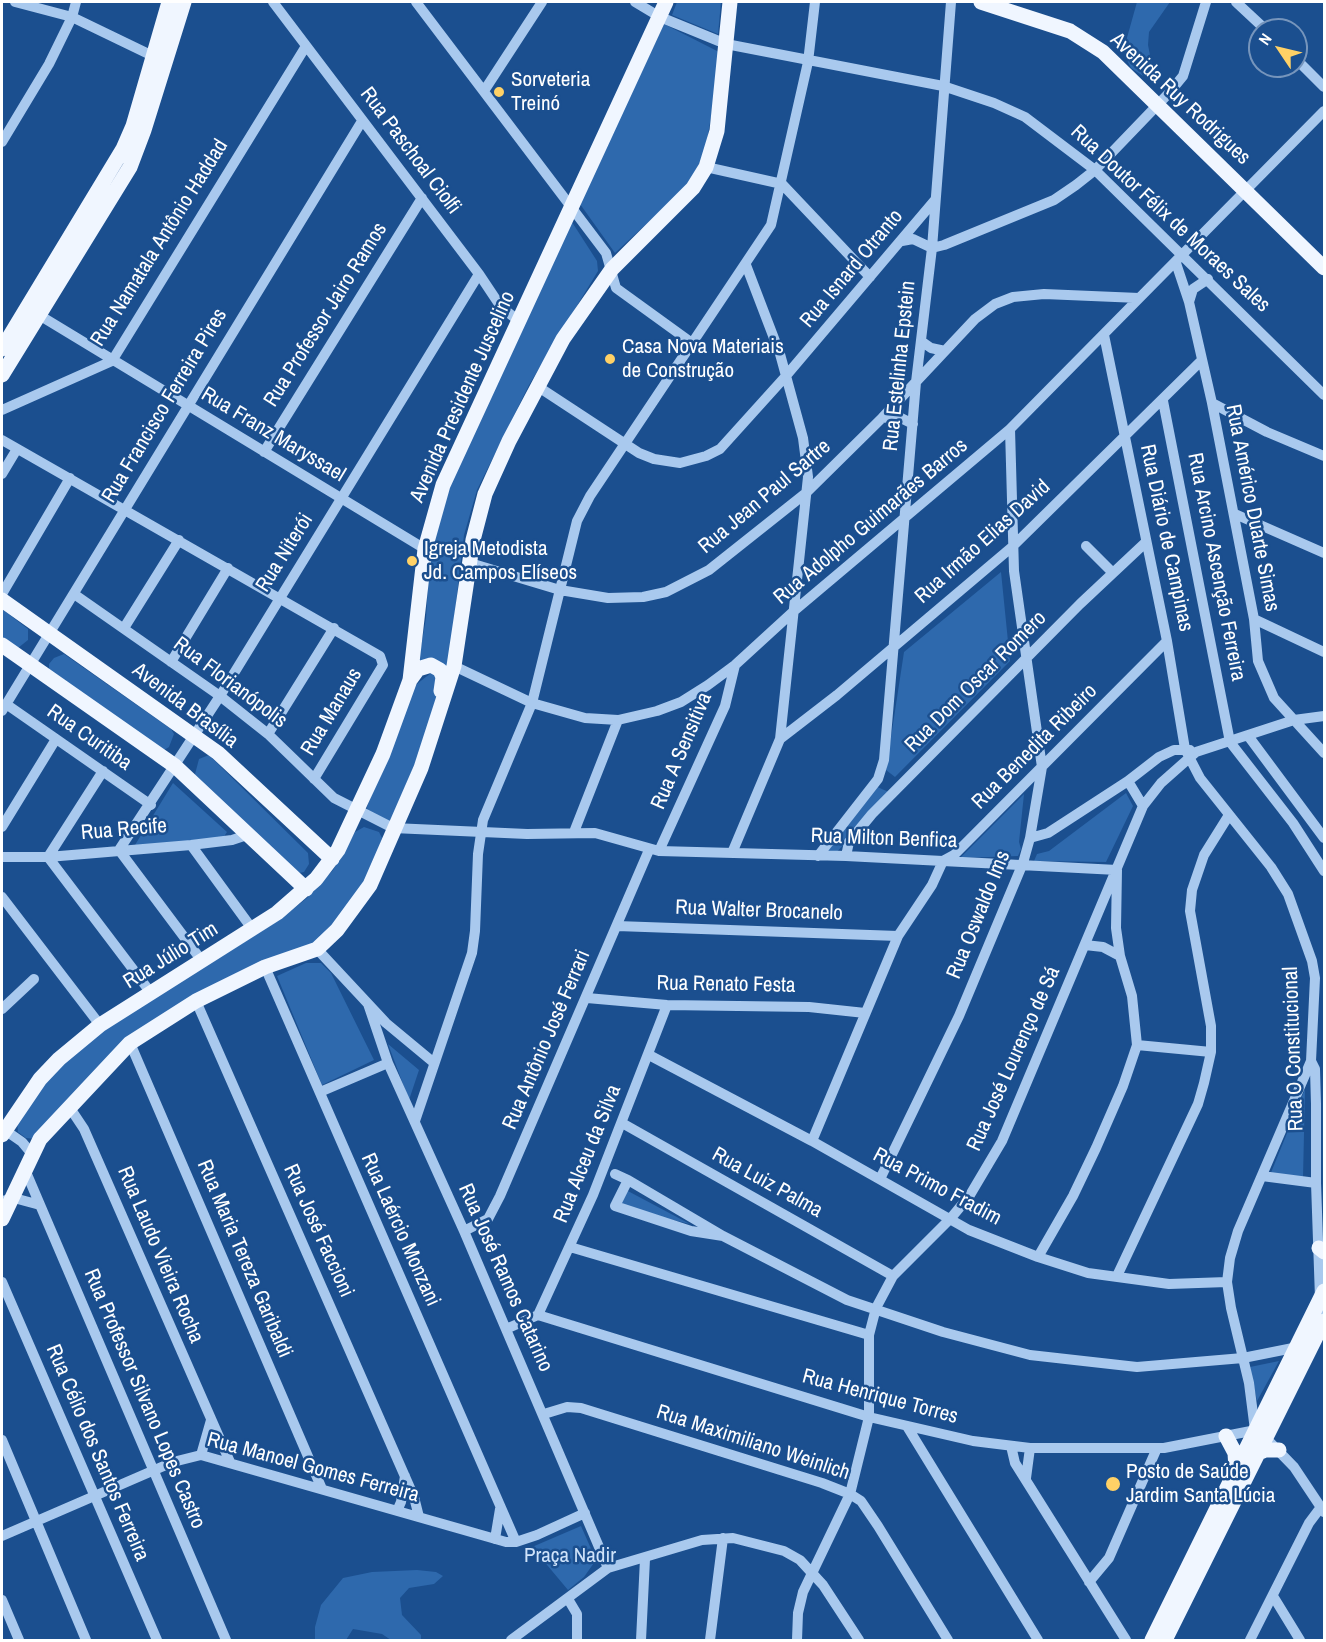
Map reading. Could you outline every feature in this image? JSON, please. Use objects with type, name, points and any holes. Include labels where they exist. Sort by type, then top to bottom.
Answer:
[{"type":"main road","points":[[2,375],[130,167],[144,130],[169,2]]},
{"type":"main road","points":[[2,349],[123,149],[184,2]]},
{"type":"main road","name":"Avenida Presidente Juscelino","points":[[357,811],[383,754],[410,680],[425,549],[442,485],[666,2]]},
{"type":"main road","points":[[2,1219],[8,1200],[26,1172],[40,1139],[130,1043],[196,1001],[265,967],[317,949],[337,930],[370,885],[400,811],[421,768],[439,706],[454,666],[477,517],[484,494],[537,386],[563,339],[612,269],[693,188],[706,167],[717,131],[730,2]]},
{"type":"main road","name":"Avenida Ruy Rodrigues","points":[[981,2],[1071,31],[1103,52],[1324,268]]},
{"type":"main road","name":"Avenida Brasília","points":[[2,600],[218,753],[332,859]]},
{"type":"main road","points":[[2,645],[175,766],[306,889]]},
{"type":"main road","points":[[410,680],[424,666],[431,665],[440,670],[443,677],[439,706]]},
{"type":"main road","name":"Rua Júlio Tim","points":[[3,1131],[40,1079],[59,1059],[100,1025],[253,930],[306,889],[332,859],[357,811]]},
{"type":"main road","points":[[1165,1641],[1258,1453],[1261,1433],[1298,1347],[1323,1300]]},
{"type":"main road","points":[[1152,1641],[1236,1469],[1261,1433],[1324,1322]]},
{"type":"main road","points":[[1226,1436],[1235,1453],[1236,1469]]},
{"type":"main road","points":[[1258,1453],[1271,1449],[1279,1450]]},
{"type":"street","points":[[15,2],[72,17],[159,58]]},
{"type":"street","points":[[2,142],[49,64],[72,17],[76,2]]},
{"type":"street","points":[[416,2],[606,253],[612,269],[614,284],[619,292],[692,343]]},
{"type":"street","points":[[484,91],[542,2]]},
{"type":"street","points":[[635,2],[660,17],[726,44]]},
{"type":"street","points":[[415,1121],[433,1062],[453,1014],[472,953],[481,832],[490,801],[532,703],[578,521],[590,495],[771,225],[808,62],[815,2]]},
{"type":"street","name":"Rua Estelinha Epstein","points":[[818,856],[878,779],[884,760],[916,382],[932,248],[951,2]]},
{"type":"street","points":[[902,241],[913,239],[932,248],[970,236],[1054,200],[1095,170],[1183,76],[1206,2]]},
{"type":"street","points":[[1236,2],[1253,18]]},
{"type":"street","name":"Rua Paschoal Ciolfi","points":[[279,4],[306,46],[479,274],[501,307],[519,321]]},
{"type":"street","name":"Rua Doutor Félix de Moraes Sales","points":[[726,44],[808,62],[943,86],[994,103],[1025,117],[1095,170],[1322,389]]},
{"type":"street","name":"Rua Namatala Antônio Haddad","points":[[2,410],[112,361],[306,46]]},
{"type":"street","points":[[1308,70],[1324,87]]},
{"type":"street","name":"Rua Adolpho Guimarães Barros","points":[[454,666],[532,703],[585,717],[618,720],[657,711],[681,702],[735,665],[794,611],[903,522],[1010,429],[1324,111]]},
{"type":"street","name":"Rua Francisco Ferreira Pires","points":[[4,707],[362,121]]},
{"type":"street","points":[[706,167],[782,184],[870,278]]},
{"type":"street","name":"Rua Professor Jairo Ramos","points":[[264,452],[422,198]]},
{"type":"street","name":"Rua Isnard Otranto","points":[[537,386],[625,445],[654,459],[680,462],[706,456],[720,449],[785,377],[935,200]]},
{"type":"street","name":"Rua Américo Duarte Simas","points":[[1176,263],[1190,302],[1235,514],[1254,619],[1258,661],[1264,679],[1279,705],[1321,749]]},
{"type":"street","points":[[732,853],[780,739],[807,468],[802,438],[780,354],[746,265]]},
{"type":"street","name":"Rua Niterói","points":[[119,850],[151,805],[220,696],[479,274]]},
{"type":"street","points":[[1190,302],[1193,289],[1208,279]]},
{"type":"street","points":[[594,295],[603,291],[619,292]]},
{"type":"street","name":"Rua Jean Paul Sartre","points":[[470,563],[560,590],[608,598],[643,597],[666,592],[709,570],[806,493],[882,418],[983,312],[1013,297],[1044,294],[1139,298]]},
{"type":"street","name":"Rua Franz Maryssael","points":[[39,315],[425,549]]},
{"type":"street","name":"Rua Diário de Campinas","points":[[1104,335],[1190,753]]},
{"type":"street","points":[[921,341],[931,348],[945,351]]},
{"type":"street","name":"Rua Irmão Elias David","points":[[780,739],[1012,547],[1201,361]]},
{"type":"street","name":"Rua Arcino Ascenção Ferreira","points":[[1162,401],[1230,742]]},
{"type":"street","points":[[1212,403],[1267,432],[1324,456]]},
{"type":"street","points":[[882,418],[897,416],[913,424]]},
{"type":"street","points":[[1010,429],[1012,547],[1042,767],[1030,838]]},
{"type":"street","points":[[2,440],[334,628],[268,734]]},
{"type":"street","points":[[2,474],[17,449]]},
{"type":"street","points":[[2,594],[70,478]]},
{"type":"street","points":[[1235,514],[1324,553]]},
{"type":"street","points":[[124,628],[178,540]]},
{"type":"street","name":"Rua Dom Oscar Romero","points":[[846,855],[849,842],[872,814],[897,792],[1145,543]]},
{"type":"street","points":[[1086,546],[1113,573]]},
{"type":"street","points":[[171,662],[228,568]]},
{"type":"street","name":"Rua Florianópolis","points":[[74,594],[220,696],[268,734],[334,798],[393,828]]},
{"type":"street","points":[[1254,619],[1324,652]]},
{"type":"street","name":"Rua Manaus","points":[[314,779],[383,665],[380,656],[334,628]]},
{"type":"street","name":"Rua Benedita Ribeiro","points":[[812,1141],[898,936],[932,885],[943,861],[954,855],[1167,641]]},
{"type":"street","name":"Rua A Sensitiva","points":[[654,850],[725,706],[735,665]]},
{"type":"street","name":"Rua Curitiba","points":[[4,707],[151,805]]},
{"type":"street","name":"Rua Américo Duarte Simas","points":[[1321,749],[1316,726],[1323,716]]},
{"type":"street","name":"Rua Oswaldo Ims","points":[[880,1179],[959,1016],[1023,863],[1030,838],[1048,833],[1174,750],[1190,753],[1249,737],[1294,720],[1323,716]]},
{"type":"street","points":[[574,832],[618,720]]},
{"type":"street","points":[[1249,737],[1324,838]]},
{"type":"street","points":[[2,827],[56,740]]},
{"type":"street","points":[[1230,742],[1293,823],[1324,871]]},
{"type":"street","name":"Rua José Lourenço de Sá","points":[[797,1641],[798,1613],[811,1573],[850,1494],[869,1417],[868,1335],[876,1308],[893,1276],[951,1218],[986,1171],[1002,1142],[1143,806],[1155,789],[1190,753]]},
{"type":"street","name":"Rua O Constitucional","points":[[1190,753],[1229,815],[1283,886],[1304,934],[1315,978],[1311,1061],[1315,1069],[1316,1183],[1322,1250],[1323,1300]]},
{"type":"street","points":[[103,771],[48,856],[152,993]]},
{"type":"street","points":[[878,779],[897,792]]},
{"type":"street","points":[[1128,782],[1143,806]]},
{"type":"street","points":[[400,811],[402,819],[411,829]]},
{"type":"street","points":[[1117,1276],[1198,1104],[1210,1052],[1211,1026],[1190,911],[1192,890],[1204,855],[1229,815]]},
{"type":"street","name":"Rua Milton Benfica","points":[[393,828],[481,832],[596,833],[654,850],[846,855],[1117,870]]},
{"type":"street","name":"Rua Recife","points":[[2,857],[48,856],[191,845],[232,840],[250,834]]},
{"type":"street","points":[[191,845],[253,930]]},
{"type":"street","points":[[119,850],[202,961]]},
{"type":"street","name":"Rua Antônio José Ferrari","points":[[464,1231],[488,1219],[500,1196],[617,926],[654,850]]},
{"type":"street","points":[[1038,1257],[1073,1196],[1096,1148],[1123,1086],[1137,1045],[1132,996],[1120,956],[1116,928],[1117,870]]},
{"type":"street","points":[[2,901],[100,1025]]},
{"type":"street","name":"Rua Walter Brocanelo","points":[[617,926],[898,936]]},
{"type":"street","points":[[1086,945],[1103,947],[1120,956]]},
{"type":"street","points":[[317,949],[402,1038],[433,1062]]},
{"type":"street","name":"Rua Laércio Monzani","points":[[265,967],[516,1542]]},
{"type":"street","points":[[2,1010],[34,979]]},
{"type":"street","name":"Rua Renato Festa","points":[[586,998],[667,1005],[809,1007],[865,1013]]},
{"type":"street","name":"Rua José Faccioni","points":[[196,1001],[405,1476],[419,1516]]},
{"type":"street","name":"Rua José Ramos Catarino","points":[[368,1004],[388,1063],[464,1231],[608,1568]]},
{"type":"street","name":"Rua Alceu da Silva","points":[[538,1315],[570,1247],[622,1123],[650,1055],[667,1005]]},
{"type":"street","points":[[381,1045],[402,1038]]},
{"type":"street","name":"Rua Maria Tereza Garibaldi","points":[[130,1043],[322,1490]]},
{"type":"street","points":[[1137,1045],[1210,1052]]},
{"type":"street","name":"Rua Primo Fradim","points":[[650,1055],[812,1141],[969,1230],[1038,1257],[1088,1273],[1169,1284],[1227,1282]]},
{"type":"street","points":[[1250,1641],[1309,1523],[1323,1510],[1294,1467],[1261,1433],[1227,1282],[1230,1258],[1238,1231],[1311,1061]]},
{"type":"street","points":[[320,1092],[388,1063]]},
{"type":"street","name":"Rua Laudo Vieira Rocha","points":[[70,1108],[84,1129],[230,1462]]},
{"type":"street","name":"Rua Luiz Palma","points":[[622,1123],[893,1276]]},
{"type":"street","points":[[3,1131],[32,1154]]},
{"type":"street","name":"Rua Professor Silvano Lopes Castro","points":[[26,1172],[226,1641]]},
{"type":"street","points":[[615,1174],[723,1236],[847,1300],[986,1344],[1030,1355],[1080,1363],[1137,1367],[1243,1358],[1298,1347]]},
{"type":"street","points":[[1262,1176],[1316,1183]]},
{"type":"street","points":[[628,1180],[616,1208],[691,1231],[723,1236]]},
{"type":"street","points":[[8,1200],[40,1205]]},
{"type":"street","points":[[570,1247],[868,1335]]},
{"type":"street","name":"Rua Célio dos Santos Ferreira","points":[[2,1282],[156,1641]]},
{"type":"street","points":[[506,1329],[538,1315]]},
{"type":"street","name":"Rua Henrique Torres","points":[[538,1315],[869,1417],[973,1442],[1030,1448],[1157,1448],[1226,1436],[1261,1433]]},
{"type":"street","name":"Rua Maximiliano Weinlich","points":[[543,1414],[567,1407],[581,1408],[822,1483],[850,1494],[861,1501],[878,1526],[948,1641]]},
{"type":"street","points":[[201,1455],[211,1420]]},
{"type":"street","points":[[908,1428],[1038,1641]]},
{"type":"street","points":[[2,1440],[86,1641]]},
{"type":"street","points":[[1011,1446],[1015,1463],[1126,1641]]},
{"type":"street","points":[[1026,1478],[1030,1448]]},
{"type":"street","points":[[1089,1582],[1109,1558],[1157,1448]]},
{"type":"street","name":"Rua Manoel Gomes Ferreira","points":[[2,1536],[153,1471],[201,1455],[495,1539],[516,1542]]},
{"type":"street","points":[[397,1511],[401,1502],[405,1476]]},
{"type":"street","points":[[495,1539],[500,1508]]},
{"type":"street","points":[[516,1542],[585,1513]]},
{"type":"street","points":[[710,1641],[723,1538]]},
{"type":"street","points":[[511,1641],[608,1568],[645,1559],[656,1552],[723,1538],[749,1540],[784,1551],[800,1560],[824,1585],[859,1641]]},
{"type":"street","points":[[641,1641],[645,1559]]},
{"type":"street","points":[[1273,1596],[1300,1641]]},
{"type":"street","points":[[568,1599],[577,1614],[578,1641]]},
{"type":"street","points":[[2,1600],[18,1641]]},
{"type":"green space","points":[[677,2],[721,2],[718,34],[672,15]]},
{"type":"green space","points":[[1137,2],[1170,2],[1149,32],[1148,45],[1153,70],[1143,76],[1131,68],[1123,52]]},
{"type":"green space","points":[[664,24],[721,53],[705,154],[686,187],[615,253],[580,204]]},
{"type":"green space","points":[[570,219],[597,261],[598,271],[529,385],[477,490],[464,535],[448,671],[418,664],[426,618],[430,554],[444,491]]},
{"type":"green space","points":[[1001,572],[1010,661],[895,777],[886,770],[904,652]]},
{"type":"green space","points":[[2,609],[28,629],[28,640],[18,648],[2,641]]},
{"type":"green space","points":[[64,654],[171,729],[174,734],[169,747],[164,750],[49,671],[49,664],[54,658]]},
{"type":"green space","points":[[431,673],[437,675],[442,684],[418,756],[390,822],[368,815],[367,807],[413,687]]},
{"type":"green space","points":[[209,755],[308,853],[309,864],[304,872],[299,873],[194,778],[199,759]]},
{"type":"green space","points":[[173,783],[227,832],[221,841],[135,845]]},
{"type":"green space","points":[[875,786],[891,793],[835,854],[826,849]]},
{"type":"green space","points":[[1126,793],[1133,806],[1106,862],[1034,861],[1037,854],[1049,851]]},
{"type":"green space","points":[[1024,794],[1019,842],[1021,849],[1018,856],[960,858]]},
{"type":"green space","points":[[364,827],[379,832],[382,838],[367,883],[315,947],[179,1007],[37,1139],[26,1138],[18,1132],[17,1122],[42,1083],[96,1035],[279,920],[307,898],[333,870],[355,832]]},
{"type":"green space","points":[[306,963],[321,963],[331,973],[374,1060],[322,1085],[277,976]]},
{"type":"green space","points":[[388,1044],[419,1070],[409,1100]]},
{"type":"green space","points":[[1305,1089],[1303,1178],[1270,1175]]},
{"type":"green space","points":[[626,1190],[690,1224],[617,1207]]},
{"type":"green space","points":[[1279,1361],[1257,1401],[1250,1367]]},
{"type":"green space","name":"Praça Nadir","points":[[581,1526],[596,1560],[584,1577],[568,1590],[532,1547]]},
{"type":"green space","points":[[417,1570],[436,1572],[443,1576],[434,1584],[409,1588],[400,1598],[402,1615],[421,1635],[421,1640],[391,1640],[382,1634],[353,1629],[346,1640],[315,1640],[315,1627],[321,1605],[343,1578],[372,1572]]},
{"type":"place","name":"Sorveteria Treinó","points":[[499,92]]},
{"type":"place","name":"Casa Nova Materiais de Construção","points":[[610,359]]},
{"type":"place","name":"Igreja Metodista Jd. Campos Elíseos","points":[[412,561]]},
{"type":"place","name":"Posto de Saúde Jardim Santa Lúcia","points":[[1113,1484]]}]
